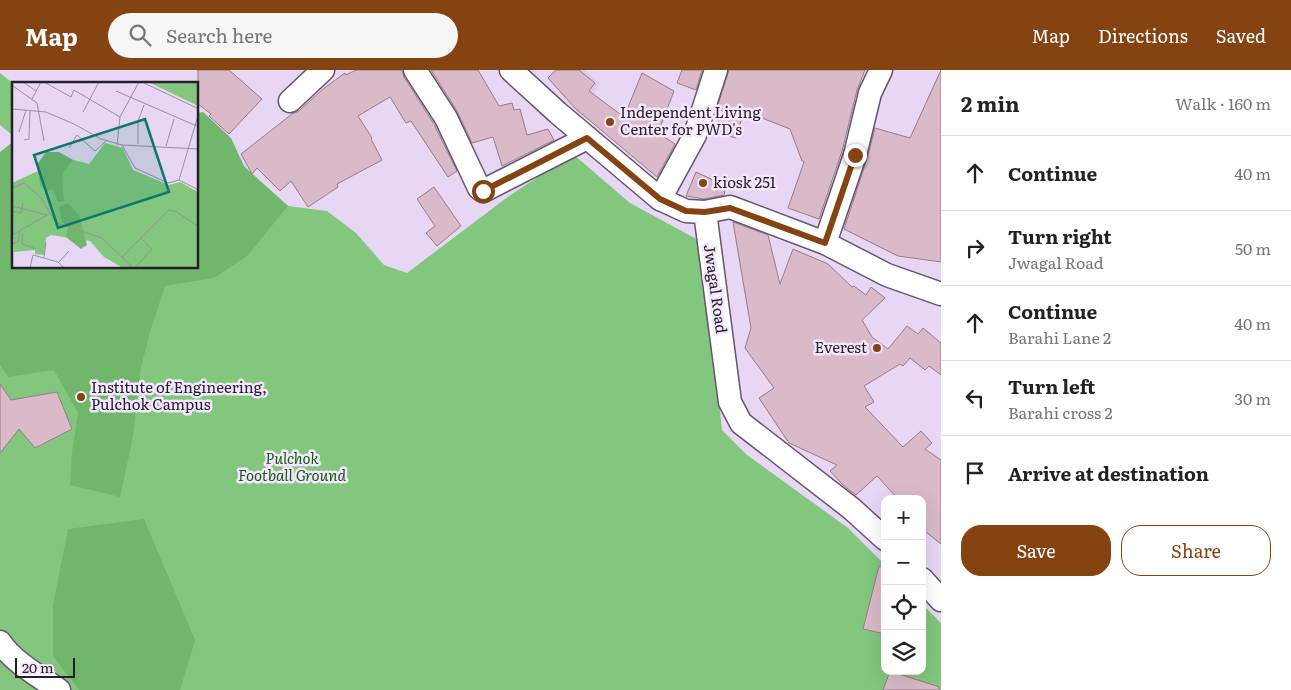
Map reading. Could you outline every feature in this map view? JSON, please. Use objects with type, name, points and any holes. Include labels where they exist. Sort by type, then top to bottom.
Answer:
[{"type":"street","points":[[290,101],[324,70]]},
{"type":"street","points":[[415,70],[446,118],[479,188],[483,191],[587,138]]},
{"type":"street","points":[[511,70],[587,138],[660,199],[686,211],[705,212],[730,208],[825,243],[886,275],[941,294]]},
{"type":"street","points":[[660,199],[694,135],[716,70]]},
{"type":"street","points":[[825,243],[855,155],[870,93],[881,70]]},
{"type":"street","name":"Jwagal Road","points":[[705,212],[730,402],[741,423],[852,509],[881,535]]},
{"type":"street","points":[[926,584],[941,600]]},
{"type":"street","points":[[0,642],[4,648],[23,664],[59,690]]},
{"type":"shaded area","points":[[553,70],[585,70],[600,84],[579,115],[546,77]]},
{"type":"green space","points":[[0,73],[12,82],[12,133],[11,134],[0,125]]},
{"type":"green space","points":[[203,112],[231,138],[245,168],[288,206],[247,256],[214,278],[165,286],[141,367],[133,437],[120,497],[70,485],[72,452],[78,413],[54,370],[8,377],[0,365],[0,152],[12,143],[12,269],[199,269],[199,113]]},
{"type":"green space","name":"Pulchok Football Ground","points":[[199,125],[288,206],[327,211],[356,233],[384,265],[407,273],[509,196],[573,154],[630,203],[702,242],[722,430],[747,455],[848,528],[881,561],[881,675],[926,675],[926,608],[941,623],[941,690],[0,690],[0,152],[12,251],[12,269],[199,269]]},
{"type":"green space","points":[[144,519],[195,640],[180,690],[79,690],[53,656],[53,605],[68,529]]},
{"type":"building","points":[[198,70],[229,70],[262,99],[229,134],[209,116],[211,114],[199,105]]},
{"type":"building","points":[[356,70],[402,70],[404,77],[434,124],[457,171],[448,177],[411,121],[406,123],[390,97],[358,116],[372,138],[382,160],[337,184],[338,187],[308,207],[291,181],[280,191],[257,168],[252,174],[241,154],[292,114],[299,111],[323,89],[345,73],[346,75]]},
{"type":"building","points":[[431,70],[478,70],[499,106],[512,103],[514,110],[520,109],[527,135],[548,129],[554,140],[502,166],[493,137],[472,143],[457,111]]},
{"type":"building","points":[[556,70],[579,70],[595,83],[589,91],[624,117],[642,73],[674,91],[658,133],[675,144],[657,177],[576,109],[548,78]]},
{"type":"building","points":[[682,70],[702,70],[696,90],[677,83]]},
{"type":"building","points":[[729,70],[865,70],[857,90],[842,151],[819,219],[788,208],[804,162],[790,129],[744,111],[736,138],[714,132],[723,111],[717,108]]},
{"type":"building","points":[[941,70],[941,262],[898,256],[844,229],[875,128],[910,138]]},
{"type":"building","points":[[696,172],[726,186],[724,195],[704,199],[686,196]]},
{"type":"building","points":[[434,187],[461,226],[437,246],[426,233],[435,226],[417,199]]},
{"type":"building","points":[[733,222],[768,235],[780,284],[793,249],[828,264],[852,287],[854,286],[866,295],[871,287],[885,298],[862,320],[872,337],[888,349],[907,326],[918,334],[923,328],[941,343],[941,375],[929,366],[925,370],[910,358],[903,366],[900,364],[864,386],[874,402],[865,407],[903,447],[921,431],[932,443],[925,449],[941,460],[941,544],[926,532],[926,495],[894,495],[877,476],[856,495],[830,471],[837,465],[789,443],[759,398],[774,388],[745,348],[751,328]]},
{"type":"building","points":[[0,384],[11,400],[57,392],[72,429],[35,448],[19,429],[0,453]]},
{"type":"building","points":[[879,566],[881,566],[881,633],[863,629]]},
{"type":"building","points":[[889,675],[902,675],[939,687],[939,690],[883,690]]},
{"type":"place","name":"Independent Living Center for PWD's","points":[[610,122]]},
{"type":"place","name":"kiosk 251","points":[[703,183]]},
{"type":"place","name":"Everest","points":[[877,348]]},
{"type":"place","name":"Institute of Engineering, Pulchok Campus","points":[[81,397]]},
{"type":"route","points":[[483,191],[587,138],[660,199],[686,211],[705,212],[730,208],[825,243],[855,155]]}]
